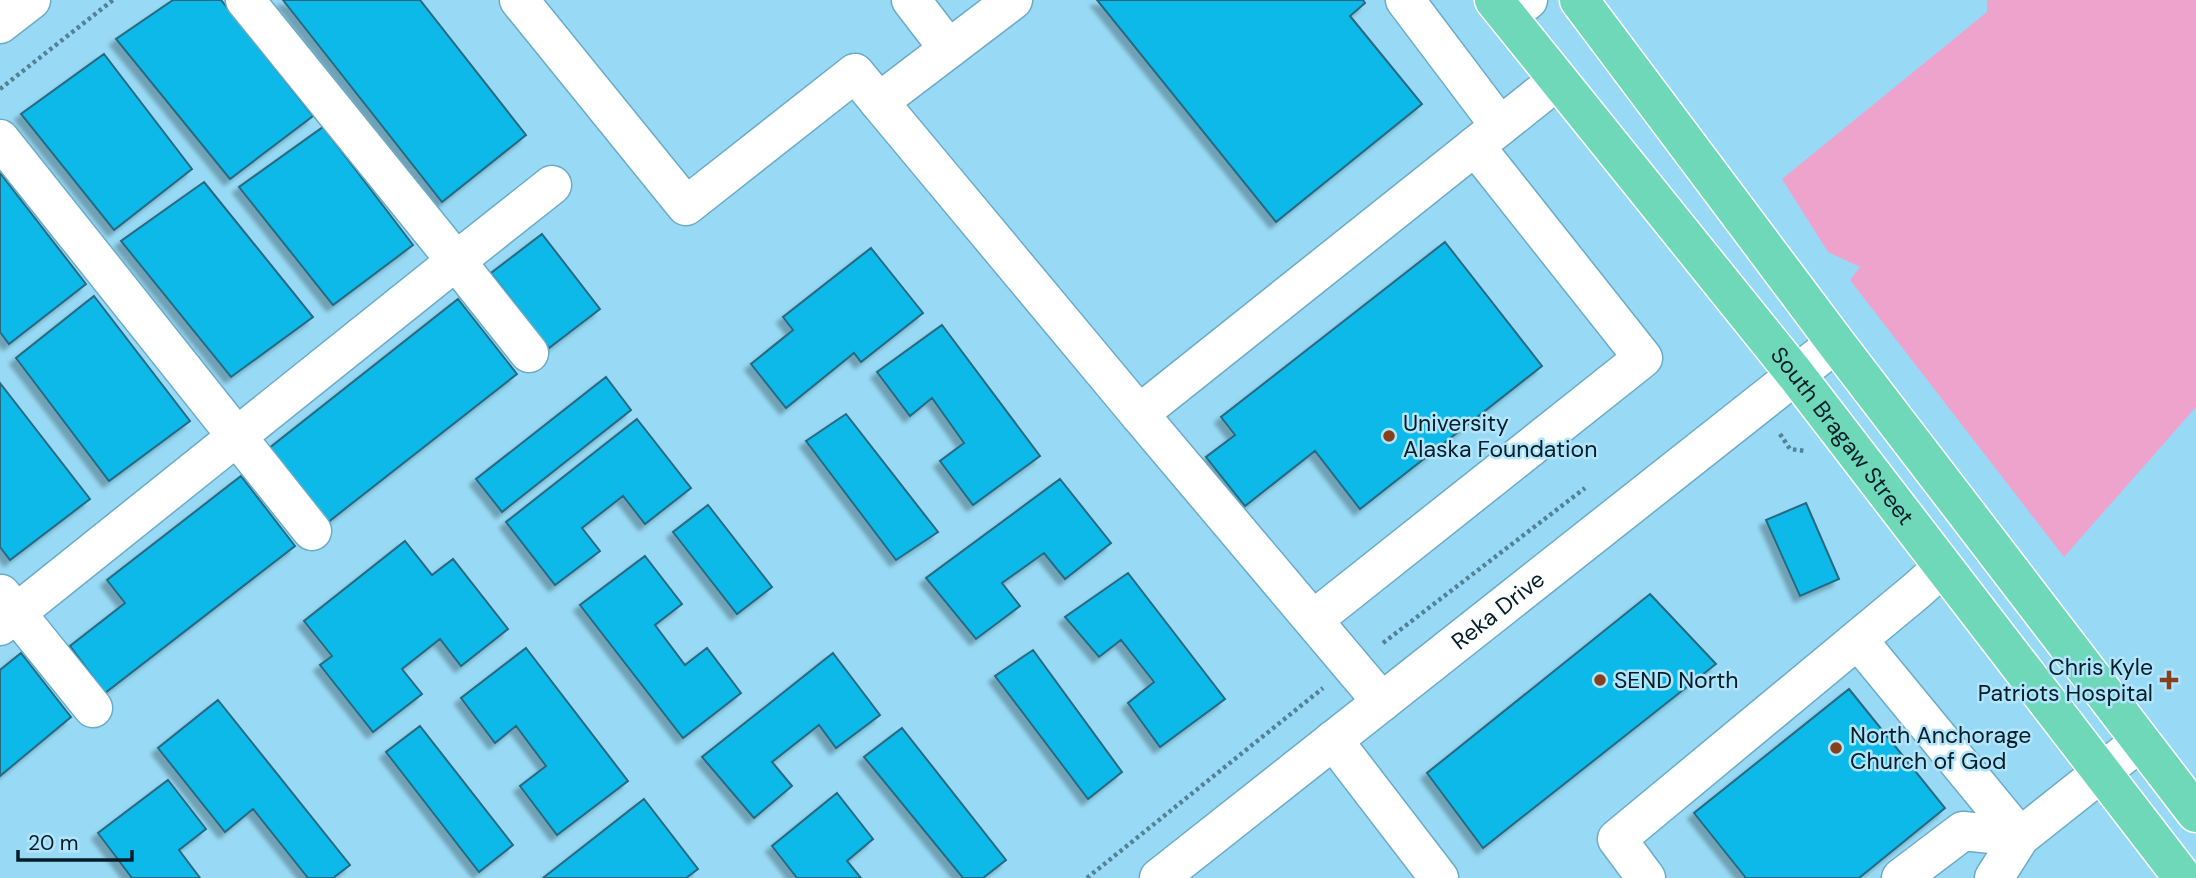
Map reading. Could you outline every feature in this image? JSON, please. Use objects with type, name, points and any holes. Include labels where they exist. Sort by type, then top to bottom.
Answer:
[{"type":"main road","points":[[1579,0],[1836,343],[2196,813]]},
{"type":"main road","name":"South Bragaw Street","points":[[1510,5],[1558,80],[1796,375],[2183,878]]},
{"type":"street","points":[[0,24],[31,0]]},
{"type":"street","points":[[245,0],[529,353]]},
{"type":"street","points":[[519,0],[686,206],[855,73],[1382,702]]},
{"type":"street","points":[[911,0],[948,48]]},
{"type":"street","points":[[879,102],[1013,0]]},
{"type":"street","points":[[1313,620],[1643,358],[1488,136],[1405,0]]},
{"type":"street","points":[[1139,414],[1558,80]]},
{"type":"street","points":[[0,139],[312,531]]},
{"type":"street","points":[[93,708],[5,610],[237,436],[552,185]]},
{"type":"street","name":"Reka Drive","points":[[1159,878],[1836,343]]},
{"type":"street","points":[[1646,878],[1616,839],[1943,567]]},
{"type":"street","points":[[1858,639],[2020,836]]},
{"type":"street","points":[[1333,740],[1439,878]]},
{"type":"street","points":[[1994,878],[2020,836],[2141,741]]},
{"type":"street","points":[[1901,878],[1963,831],[2020,836]]},
{"type":"path","points":[[0,89],[113,0]]},
{"type":"path","points":[[1087,878],[1352,667],[1595,481]]},
{"type":"shaded area","points":[[1987,0],[2196,0],[2196,407],[2064,557],[1850,280],[1860,267],[1828,252],[1782,179],[1987,12]]},
{"type":"building","points":[[173,0],[221,0],[313,116],[230,179],[116,39]]},
{"type":"building","points":[[283,0],[420,0],[526,135],[442,202]]},
{"type":"building","points":[[1097,0],[1363,0],[1365,3],[1350,16],[1422,104],[1276,222]]},
{"type":"building","points":[[104,54],[192,169],[114,230],[21,114]]},
{"type":"building","points":[[323,127],[413,245],[333,305],[239,187]]},
{"type":"building","points":[[0,173],[86,284],[9,344],[0,332]]},
{"type":"building","points":[[204,182],[313,317],[231,377],[121,241]]},
{"type":"building","points":[[542,234],[600,309],[549,348],[491,273]]},
{"type":"building","points":[[1445,242],[1542,366],[1360,509],[1315,451],[1245,506],[1206,457],[1235,435],[1221,417]]},
{"type":"building","points":[[871,248],[923,313],[861,362],[854,353],[786,408],[751,364],[793,330],[783,317]]},
{"type":"building","points":[[94,296],[190,421],[109,481],[16,358]]},
{"type":"building","points":[[458,299],[517,374],[327,523],[268,449]]},
{"type":"building","points":[[942,325],[1040,456],[973,505],[940,461],[964,443],[932,398],[910,416],[877,372]]},
{"type":"building","points":[[606,377],[631,410],[502,512],[476,479]]},
{"type":"building","points":[[0,383],[90,499],[10,560],[0,547]]},
{"type":"building","points":[[846,414],[938,532],[896,560],[806,441]]},
{"type":"building","points":[[637,419],[691,488],[645,524],[623,496],[582,528],[600,551],[555,585],[506,522]]},
{"type":"building","points":[[241,476],[295,546],[105,693],[70,646],[125,603],[107,580]]},
{"type":"building","points":[[1060,479],[1111,543],[1065,579],[1044,553],[1002,583],[1020,606],[976,639],[926,578]]},
{"type":"building","points":[[1806,503],[1839,579],[1800,596],[1766,520]]},
{"type":"building","points":[[708,505],[772,587],[737,614],[673,532]]},
{"type":"building","points":[[405,541],[432,575],[453,559],[508,629],[461,666],[440,639],[402,669],[422,694],[373,732],[320,665],[332,656],[304,621]]},
{"type":"building","points":[[645,556],[682,604],[655,625],[685,665],[707,648],[741,693],[683,738],[580,605]]},
{"type":"building","points":[[1128,573],[1225,699],[1160,747],[1128,703],[1154,682],[1121,640],[1099,657],[1065,617]]},
{"type":"building","points":[[1650,594],[1716,664],[1483,848],[1427,773]]},
{"type":"building","points":[[526,648],[628,781],[557,835],[520,786],[546,766],[516,726],[495,743],[461,698]]},
{"type":"building","points":[[1033,650],[1122,772],[1088,799],[995,676]]},
{"type":"building","points":[[21,653],[71,717],[0,776],[0,670]]},
{"type":"building","points":[[833,653],[880,715],[836,748],[819,725],[772,762],[792,786],[754,818],[702,757]]},
{"type":"building","name":"North Anchorage Church of God","points":[[1849,689],[1945,808],[1859,878],[1746,878],[1694,813]]},
{"type":"building","points":[[218,700],[350,865],[333,878],[308,878],[253,809],[225,832],[158,748]]},
{"type":"building","points":[[420,726],[513,845],[479,872],[386,752]]},
{"type":"building","points":[[902,728],[1006,860],[983,878],[963,878],[864,757]]},
{"type":"building","points":[[168,780],[206,829],[179,850],[200,878],[132,878],[98,833]]},
{"type":"building","points":[[837,793],[873,839],[847,861],[861,878],[797,878],[772,846]]},
{"type":"building","points":[[644,799],[698,869],[686,878],[543,878]]},
{"type":"place","name":"University Alaska Foundation","points":[[1389,436]]},
{"type":"place","name":"SEND North","points":[[1600,680]]},
{"type":"place","name":"Chris Kyle Patriots Hospital","points":[[2169,680]]},
{"type":"place","name":"North Anchorage Church of God","points":[[1836,748]]}]
